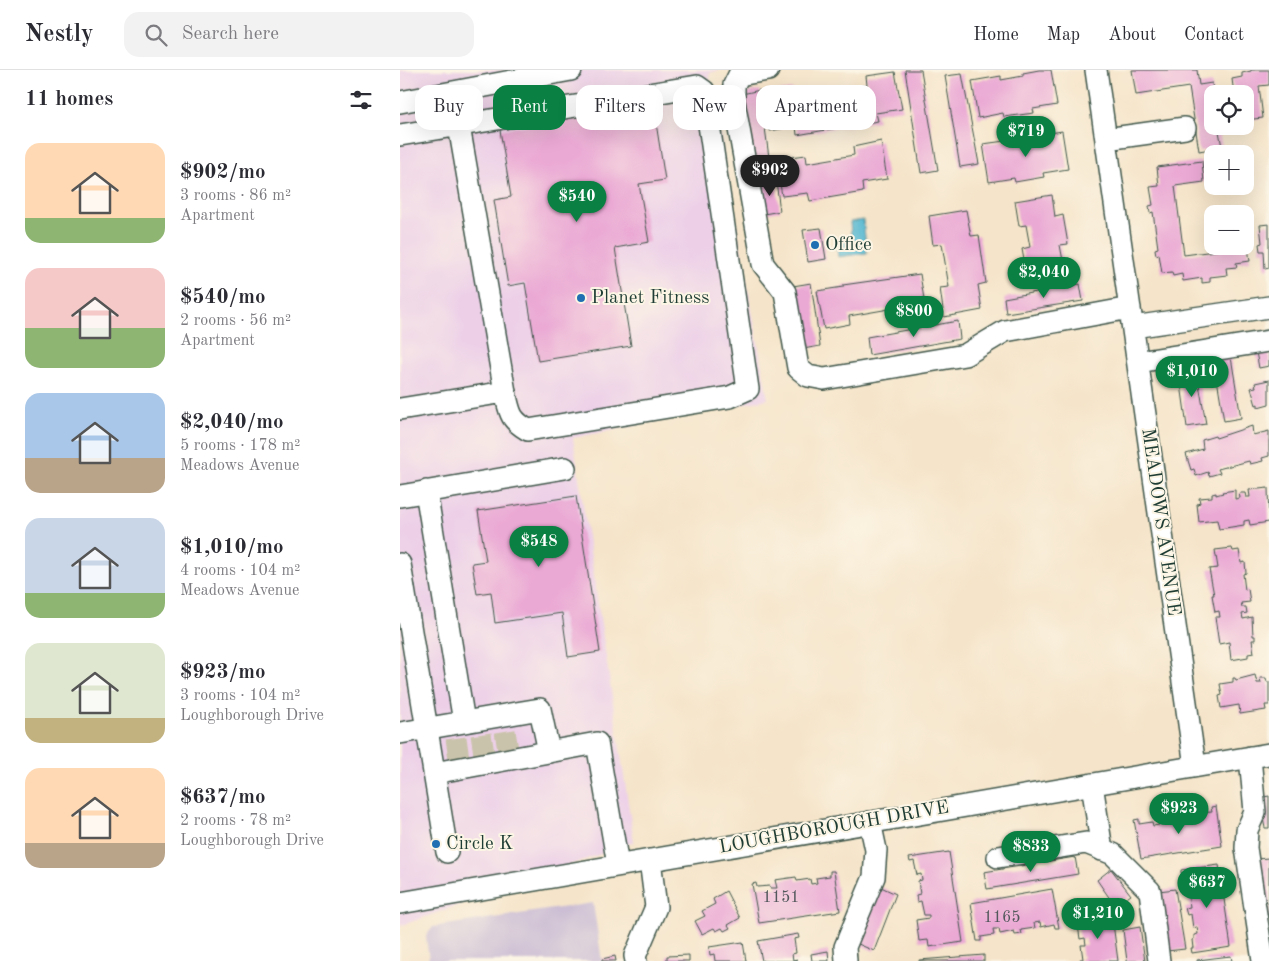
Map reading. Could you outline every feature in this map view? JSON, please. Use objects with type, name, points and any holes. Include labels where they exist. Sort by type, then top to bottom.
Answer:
[{"type":"street","points":[[400,102],[571,70]]},
{"type":"street","points":[[768,70],[739,75],[734,85],[734,102],[763,264],[785,292],[798,368],[808,376],[824,379],[965,355],[1005,331],[1131,318],[1269,307]]},
{"type":"street","name":"MEADOWS AVENUE","points":[[1096,70],[1195,766]]},
{"type":"street","points":[[460,130],[505,392],[510,413],[516,423],[528,430],[730,397],[748,389],[704,91],[697,86],[483,122]]},
{"type":"street","points":[[1106,139],[1185,128]]},
{"type":"street","points":[[400,135],[433,130]]},
{"type":"street","points":[[1138,362],[1269,341]]},
{"type":"street","points":[[400,409],[505,392]]},
{"type":"street","points":[[400,496],[564,468]]},
{"type":"street","points":[[426,491],[469,742]]},
{"type":"street","points":[[400,564],[447,852]]},
{"type":"street","points":[[434,773],[469,742],[507,739],[540,709],[548,752]]},
{"type":"street","points":[[400,733],[426,729],[469,742],[507,739],[548,752],[597,743],[618,865]]},
{"type":"street","points":[[1260,755],[1255,812],[1247,830],[1246,848],[1262,961]]},
{"type":"street","name":"LOUGHBOROUGH DRIVE","points":[[400,903],[1260,755]]},
{"type":"street","points":[[1092,784],[1102,850]]},
{"type":"street","points":[[846,961],[846,947],[874,877],[876,850],[870,822]]},
{"type":"street","points":[[998,857],[1086,843],[1113,854],[1150,892],[1159,961]]},
{"type":"street","points":[[636,961],[635,956],[656,907],[650,860]]},
{"type":"shaded area","points":[[400,70],[721,70],[709,73],[711,85],[673,85],[673,130],[719,130],[768,399],[573,438],[634,842],[400,926]]},
{"type":"shaded area","points":[[593,903],[602,961],[429,961],[426,936],[433,927]]},
{"type":"water","points":[[863,220],[867,253],[838,257],[836,239],[846,238],[851,235],[850,222]]},
{"type":"building","points":[[905,70],[921,70],[938,170],[921,173]]},
{"type":"building","points":[[1051,70],[1057,105],[1033,109],[1034,113],[1004,117],[1003,113],[978,118],[972,81],[1001,76],[1001,80],[1023,76],[1023,73]]},
{"type":"building","points":[[1132,70],[1197,70],[1199,85],[1212,83],[1212,85],[1204,85],[1204,135],[1220,135],[1222,145],[1204,145],[1204,150],[1199,151],[1189,87],[1136,95]]},
{"type":"building","points":[[1269,70],[1269,85],[1259,86],[1263,118],[1254,119],[1254,85],[1233,85],[1232,79],[1242,77],[1242,73]]},
{"type":"building","points":[[895,72],[902,109],[876,113],[876,85],[867,85],[866,76]]},
{"type":"building","points":[[962,74],[979,164],[960,167],[945,76]]},
{"type":"building","points":[[756,91],[756,130],[765,130],[770,165],[753,168],[746,121],[746,93]]},
{"type":"building","points":[[576,117],[576,130],[657,130],[665,180],[639,184],[649,242],[615,248],[631,346],[538,361],[525,283],[508,286],[494,200],[511,197],[500,130],[566,130],[566,119]]},
{"type":"building","points":[[796,130],[826,130],[797,135]]},
{"type":"building","points":[[1062,131],[1068,169],[1043,173],[1044,177],[1015,182],[1014,178],[989,182],[983,144],[1012,140],[1012,144],[1034,141],[1033,136]]},
{"type":"building","points":[[881,141],[887,179],[862,183],[863,192],[810,201],[808,193],[782,196],[776,159],[806,155],[807,163],[854,155],[853,147]]},
{"type":"building","points":[[1202,161],[1204,182],[1175,186],[1184,255],[1204,252],[1204,255],[1249,255],[1250,261],[1236,263],[1237,267],[1226,268],[1227,275],[1210,277],[1210,282],[1202,283],[1202,278],[1183,281],[1182,274],[1173,276],[1172,272],[1162,273],[1159,254],[1156,255],[1155,249],[1158,248],[1153,212],[1150,213],[1149,206],[1153,205],[1150,187],[1159,186],[1157,167]]},
{"type":"building","points":[[776,181],[780,211],[764,214],[759,183]]},
{"type":"building","points":[[1052,195],[1055,217],[1063,215],[1068,244],[1060,245],[1065,271],[1027,277],[1022,249],[1030,247],[1026,225],[1019,226],[1015,201]]},
{"type":"building","points":[[966,210],[971,236],[979,235],[986,283],[978,285],[982,310],[944,317],[940,288],[949,287],[942,244],[933,245],[929,216]]},
{"type":"building","points":[[1269,224],[1269,268],[1265,269],[1264,251],[1260,251],[1259,244],[1262,243],[1260,225]]},
{"type":"building","name":"Office","points":[[821,228],[826,259],[808,262],[803,230]]},
{"type":"building","points":[[920,274],[926,312],[897,316],[895,308],[849,316],[850,324],[824,329],[817,291],[843,287],[843,285]]},
{"type":"building","points":[[811,283],[820,346],[803,349],[793,286]]},
{"type":"building","points":[[1080,284],[1083,301],[1006,313],[1004,298]]},
{"type":"building","points":[[958,321],[960,339],[869,355],[867,337]]},
{"type":"building","points":[[1269,349],[1269,366],[1259,368],[1256,352]]},
{"type":"building","points":[[1231,357],[1241,418],[1224,421],[1214,361]]},
{"type":"building","points":[[1196,367],[1206,424],[1187,427],[1179,370]]},
{"type":"building","points":[[1269,380],[1269,404],[1258,407],[1251,388],[1256,387],[1255,383]]},
{"type":"building","points":[[1252,426],[1253,435],[1269,431],[1269,456],[1262,458],[1263,461],[1250,464],[1249,461],[1218,469],[1220,473],[1209,476],[1208,472],[1196,476],[1194,469],[1191,470],[1186,454],[1203,449],[1202,440],[1215,436],[1216,438]]},
{"type":"building","points":[[1268,488],[1269,522],[1250,525],[1249,520],[1244,521],[1244,525],[1219,529],[1217,520],[1199,522],[1197,504],[1200,503],[1199,498],[1212,497],[1212,494],[1216,493],[1216,495],[1235,490],[1235,499],[1240,498],[1239,493],[1245,493],[1246,497],[1250,497],[1249,490]]},
{"type":"building","points":[[576,496],[600,652],[568,657],[562,613],[495,623],[491,592],[477,594],[472,563],[486,561],[478,511]]},
{"type":"building","points":[[1232,548],[1233,551],[1239,550],[1241,563],[1245,562],[1246,573],[1243,574],[1245,590],[1248,589],[1250,602],[1241,603],[1242,607],[1246,607],[1247,613],[1242,614],[1243,619],[1252,617],[1255,640],[1252,640],[1254,653],[1248,654],[1248,657],[1231,660],[1229,642],[1219,644],[1215,617],[1220,617],[1219,611],[1215,612],[1209,569],[1218,568],[1215,550]]},
{"type":"building","points":[[1255,675],[1257,683],[1261,683],[1260,678],[1266,678],[1267,682],[1269,682],[1269,705],[1265,705],[1266,710],[1240,714],[1239,705],[1221,708],[1219,696],[1222,695],[1220,684],[1233,682],[1233,678],[1236,680]]},
{"type":"building","points":[[1269,796],[1269,828],[1265,828],[1259,798]]},
{"type":"building","points":[[1216,806],[1222,846],[1141,859],[1134,820],[1139,819],[1139,824],[1152,822],[1153,826],[1159,825],[1158,820],[1172,818],[1172,814],[1178,813],[1179,816],[1193,815],[1193,820],[1201,819],[1199,813],[1212,812],[1211,807]]},
{"type":"building","points":[[949,852],[963,942],[929,947],[928,940],[919,941],[916,920],[929,918],[929,915],[924,915],[921,901],[917,902],[916,895],[920,894],[918,881],[922,880],[921,874],[917,875],[914,861],[910,862],[909,858]]},
{"type":"building","points":[[1075,857],[1078,874],[987,889],[984,872]]},
{"type":"building","points":[[1269,858],[1269,918],[1265,919],[1256,859]]},
{"type":"building","points":[[1219,865],[1231,947],[1192,953],[1192,940],[1194,935],[1198,934],[1197,927],[1193,928],[1191,914],[1187,915],[1185,908],[1190,907],[1188,893],[1192,893],[1192,887],[1187,888],[1185,873],[1181,873],[1181,870]]},
{"type":"building","points":[[1111,869],[1131,895],[1115,906],[1097,880]]},
{"type":"building","points":[[830,871],[834,871],[840,911],[759,923],[752,884],[756,883],[757,887],[770,886],[770,888],[777,888],[775,880],[796,877],[797,881],[810,879],[811,884],[817,883],[816,878],[830,876]]},
{"type":"building","points":[[881,887],[896,894],[874,951],[856,943]]},
{"type":"building","points":[[1052,889],[1059,928],[1055,928],[1054,924],[1041,927],[1040,922],[1034,923],[1035,928],[1021,930],[1022,934],[1015,935],[1014,931],[1000,934],[999,929],[993,929],[994,935],[981,937],[981,941],[977,941],[971,903]]},
{"type":"building","points":[[1175,889],[1185,949],[1167,951],[1159,891]]},
{"type":"building","points":[[726,891],[740,918],[728,925],[730,928],[724,931],[722,928],[716,931],[714,928],[702,934],[695,921],[705,916],[702,911],[715,904],[713,899]]},
{"type":"building","points":[[1112,916],[1118,961],[1080,961],[1080,959],[1083,959],[1081,945],[1086,945],[1085,938],[1080,939],[1078,925],[1075,925],[1075,922]]},
{"type":"building","points":[[1140,927],[1145,961],[1127,961],[1123,930]]},
{"type":"building","points":[[798,934],[799,938],[794,939],[796,953],[792,954],[793,960],[797,959],[797,961],[762,961],[758,941]]},
{"type":"building","points":[[743,942],[746,961],[715,961],[714,954],[710,955],[709,947]]},
{"type":"building","points":[[828,951],[829,961],[812,961],[811,954]]},
{"type":"building","points":[[689,955],[689,961],[667,961],[667,956]]},
{"type":"building","points":[[984,955],[984,961],[919,961],[919,960]]},
{"type":"building","points":[[615,956],[616,961],[602,961],[602,959]]},
{"type":"building","points":[[1231,956],[1232,961],[1197,961],[1197,960]]},
{"type":"tunnel","points":[[505,731],[508,750]]},
{"type":"tunnel","points":[[481,734],[484,754]]},
{"type":"tunnel","points":[[456,738],[459,759]]},
{"type":"place","name":"Office","points":[[815,245]]},
{"type":"place","name":"Planet Fitness","points":[[581,298]]},
{"type":"place","name":"Circle K","points":[[436,844]]}]
